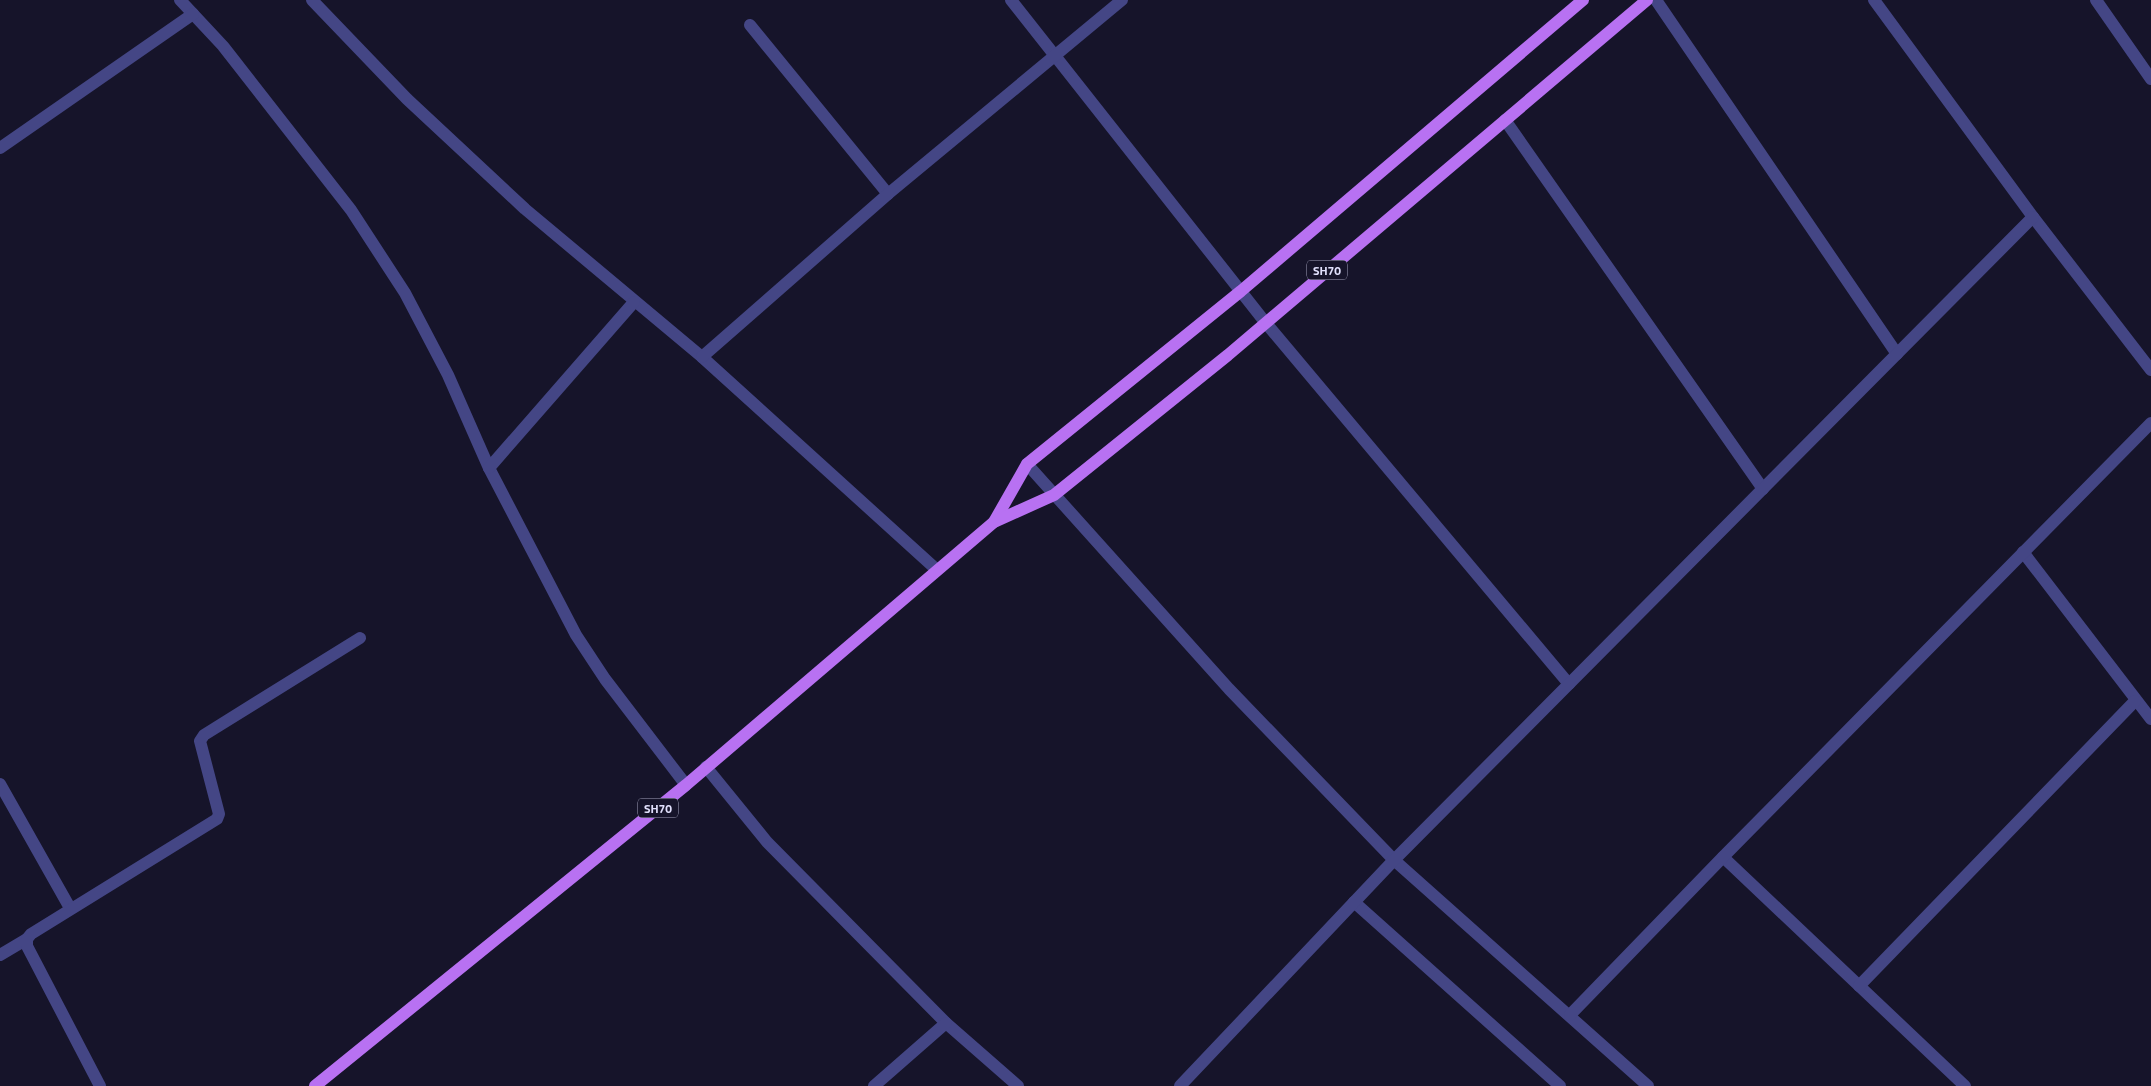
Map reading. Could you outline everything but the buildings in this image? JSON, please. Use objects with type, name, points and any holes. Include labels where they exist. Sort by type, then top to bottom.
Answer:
[{"type":"main road","name":"SH70","points":[[994,522],[1027,464],[1241,291],[1583,0]]},
{"type":"main road","name":"SH70","points":[[316,1086],[706,768],[994,522],[1054,495],[1228,355],[1647,0]]},
{"type":"street","points":[[180,0],[223,46],[351,210],[405,293],[448,375],[488,468],[576,635],[605,679],[686,784]]},
{"type":"street","points":[[312,0],[362,53],[434,124],[525,209],[634,302],[702,356],[937,570]]},
{"type":"street","points":[[1011,0],[1265,322],[1568,684]]},
{"type":"street","points":[[702,356],[888,194],[1122,0]]},
{"type":"street","points":[[1656,0],[1897,354]]},
{"type":"street","points":[[1874,0],[2033,217],[2151,370]]},
{"type":"street","points":[[2096,0],[2151,79]]},
{"type":"street","points":[[0,148],[193,14]]},
{"type":"street","points":[[750,25],[888,194]]},
{"type":"street","points":[[1505,120],[1763,489]]},
{"type":"street","points":[[1180,1086],[1394,860],[2033,217]]},
{"type":"street","points":[[488,468],[634,302]]},
{"type":"street","points":[[1570,1015],[2151,423]]},
{"type":"street","points":[[1027,464],[1229,689],[1394,860],[1648,1086]]},
{"type":"street","points":[[2023,552],[2135,701],[2151,719]]},
{"type":"street","points":[[0,955],[27,939],[31,934],[70,908],[217,819],[219,814],[200,741],[208,731],[360,638]]},
{"type":"street","points":[[1859,986],[2135,701]]},
{"type":"street","points":[[706,768],[767,842],[946,1023],[1018,1086]]},
{"type":"street","points":[[0,784],[70,908]]},
{"type":"street","points":[[1723,857],[1964,1086]]},
{"type":"street","points":[[1354,902],[1560,1086]]},
{"type":"street","points":[[27,939],[27,946],[100,1086]]},
{"type":"street","points":[[874,1086],[946,1023]]}]
